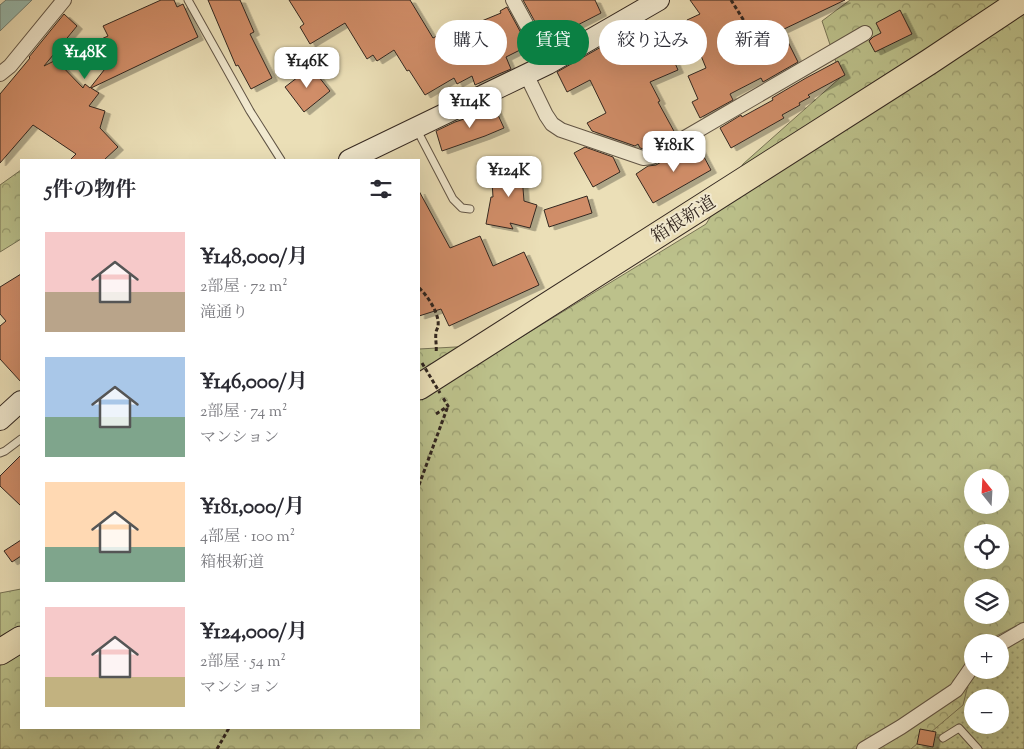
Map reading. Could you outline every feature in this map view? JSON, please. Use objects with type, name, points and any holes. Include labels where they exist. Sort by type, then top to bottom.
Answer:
[{"type":"highway","name":"箱根新道","points":[[425,374],[929,62],[1022,0]]},
{"type":"highway","points":[[0,652],[20,640]]},
{"type":"main road","points":[[589,40],[659,0]]},
{"type":"main road","points":[[351,159],[546,65]]},
{"type":"main road","points":[[0,420],[20,402]]},
{"type":"street","points":[[0,74],[10,66],[64,0]]},
{"type":"street","points":[[513,0],[524,20]]},
{"type":"street","points":[[526,74],[552,124],[562,130],[644,158],[652,156],[865,33]]},
{"type":"street","points":[[1009,639],[1024,630]]},
{"type":"street","points":[[864,749],[956,690],[964,678]]},
{"type":"lane","points":[[188,0],[250,111],[280,159]]},
{"type":"lane","points":[[415,128],[452,199],[462,208],[470,209]]},
{"type":"lane","points":[[0,453],[20,440]]},
{"type":"lane","points":[[943,738],[959,728],[978,749]]},
{"type":"path","points":[[731,0],[744,20]]},
{"type":"path","points":[[420,289],[433,305],[439,324],[435,334],[436,354],[430,358]]},
{"type":"path","points":[[425,374],[448,406]]},
{"type":"path","points":[[436,414],[448,406]]},
{"type":"path","points":[[420,482],[448,406]]},
{"type":"path","points":[[217,749],[228,729]]},
{"type":"green space","points":[[850,0],[1024,0],[1024,622],[1000,634],[964,634],[964,679],[970,679],[967,689],[964,689],[963,705],[911,749],[0,749],[0,593],[20,589],[20,729],[420,729],[420,349],[510,344],[706,224],[743,164],[841,77],[822,21]]},
{"type":"green space","points":[[20,171],[20,240],[0,252],[0,185]]},
{"type":"green space","points":[[1024,636],[1024,749],[887,749],[964,679],[1009,679],[1009,644]]},
{"type":"water","points":[[6,0],[32,0],[0,31],[0,5]]},
{"type":"building","points":[[161,0],[174,0],[177,7],[183,4],[198,37],[91,88],[99,93],[89,106],[105,111],[100,128],[118,147],[105,159],[71,159],[76,154],[33,125],[0,163],[0,94],[64,14],[77,26],[44,66],[56,60],[83,88],[85,84],[90,88],[108,65],[97,41],[108,36],[103,26]]},
{"type":"building","points":[[208,0],[240,0],[254,32],[250,34],[272,78],[251,89],[238,65],[236,66]]},
{"type":"building","points":[[289,0],[410,0],[433,38],[435,37],[435,65],[507,65],[507,59],[511,69],[475,85],[472,76],[457,84],[454,78],[425,95],[394,50],[377,61],[373,55],[367,59],[345,23],[310,44],[300,27],[304,24]]},
{"type":"building","points":[[523,0],[595,0],[601,13],[587,20],[534,20]]},
{"type":"building","points":[[690,0],[845,0],[789,27],[789,20],[717,20],[717,65],[789,65],[789,44],[798,62],[763,82],[761,78],[730,94],[733,100],[700,118],[692,102],[698,99],[688,76],[706,68],[707,20],[687,20],[700,14]]},
{"type":"building","points":[[507,7],[517,26],[517,52],[507,56],[507,20],[484,20],[501,13],[500,11]]},
{"type":"building","points":[[900,10],[912,34],[875,52],[869,41],[881,33],[876,23]]},
{"type":"building","points":[[599,48],[599,65],[676,65],[678,70],[650,82],[660,101],[658,102],[675,133],[649,149],[644,149],[640,148],[638,144],[635,146],[592,131],[587,123],[606,113],[590,80],[567,92],[557,72],[569,65],[589,65],[589,54]]},
{"type":"building","points":[[838,61],[845,75],[808,95],[810,97],[799,103],[800,105],[782,115],[784,118],[731,148],[720,128],[741,115],[742,117],[773,100],[772,98]]},
{"type":"building","points":[[311,67],[330,91],[304,112],[285,87]]},
{"type":"building","points":[[493,104],[504,128],[442,151],[436,131],[476,115],[475,113]]},
{"type":"building","points":[[696,142],[711,170],[653,203],[636,174]]},
{"type":"building","points":[[585,147],[613,157],[620,172],[593,187],[574,153]]},
{"type":"building","points":[[521,163],[524,201],[537,205],[530,228],[510,223],[513,229],[486,224],[491,197],[493,197],[491,166]]},
{"type":"building","points":[[420,193],[450,248],[480,236],[493,266],[524,252],[539,285],[449,326],[441,309],[420,316]]},
{"type":"building","points":[[587,196],[592,213],[549,227],[544,210]]},
{"type":"building","points":[[20,275],[20,381],[0,359],[0,326],[6,321],[0,314],[0,287]]},
{"type":"building","points":[[20,456],[20,505],[0,486],[0,476]]},
{"type":"building","points":[[20,541],[20,557],[12,562],[4,551]]},
{"type":"building","points":[[920,729],[936,732],[933,747],[917,744]]}]
